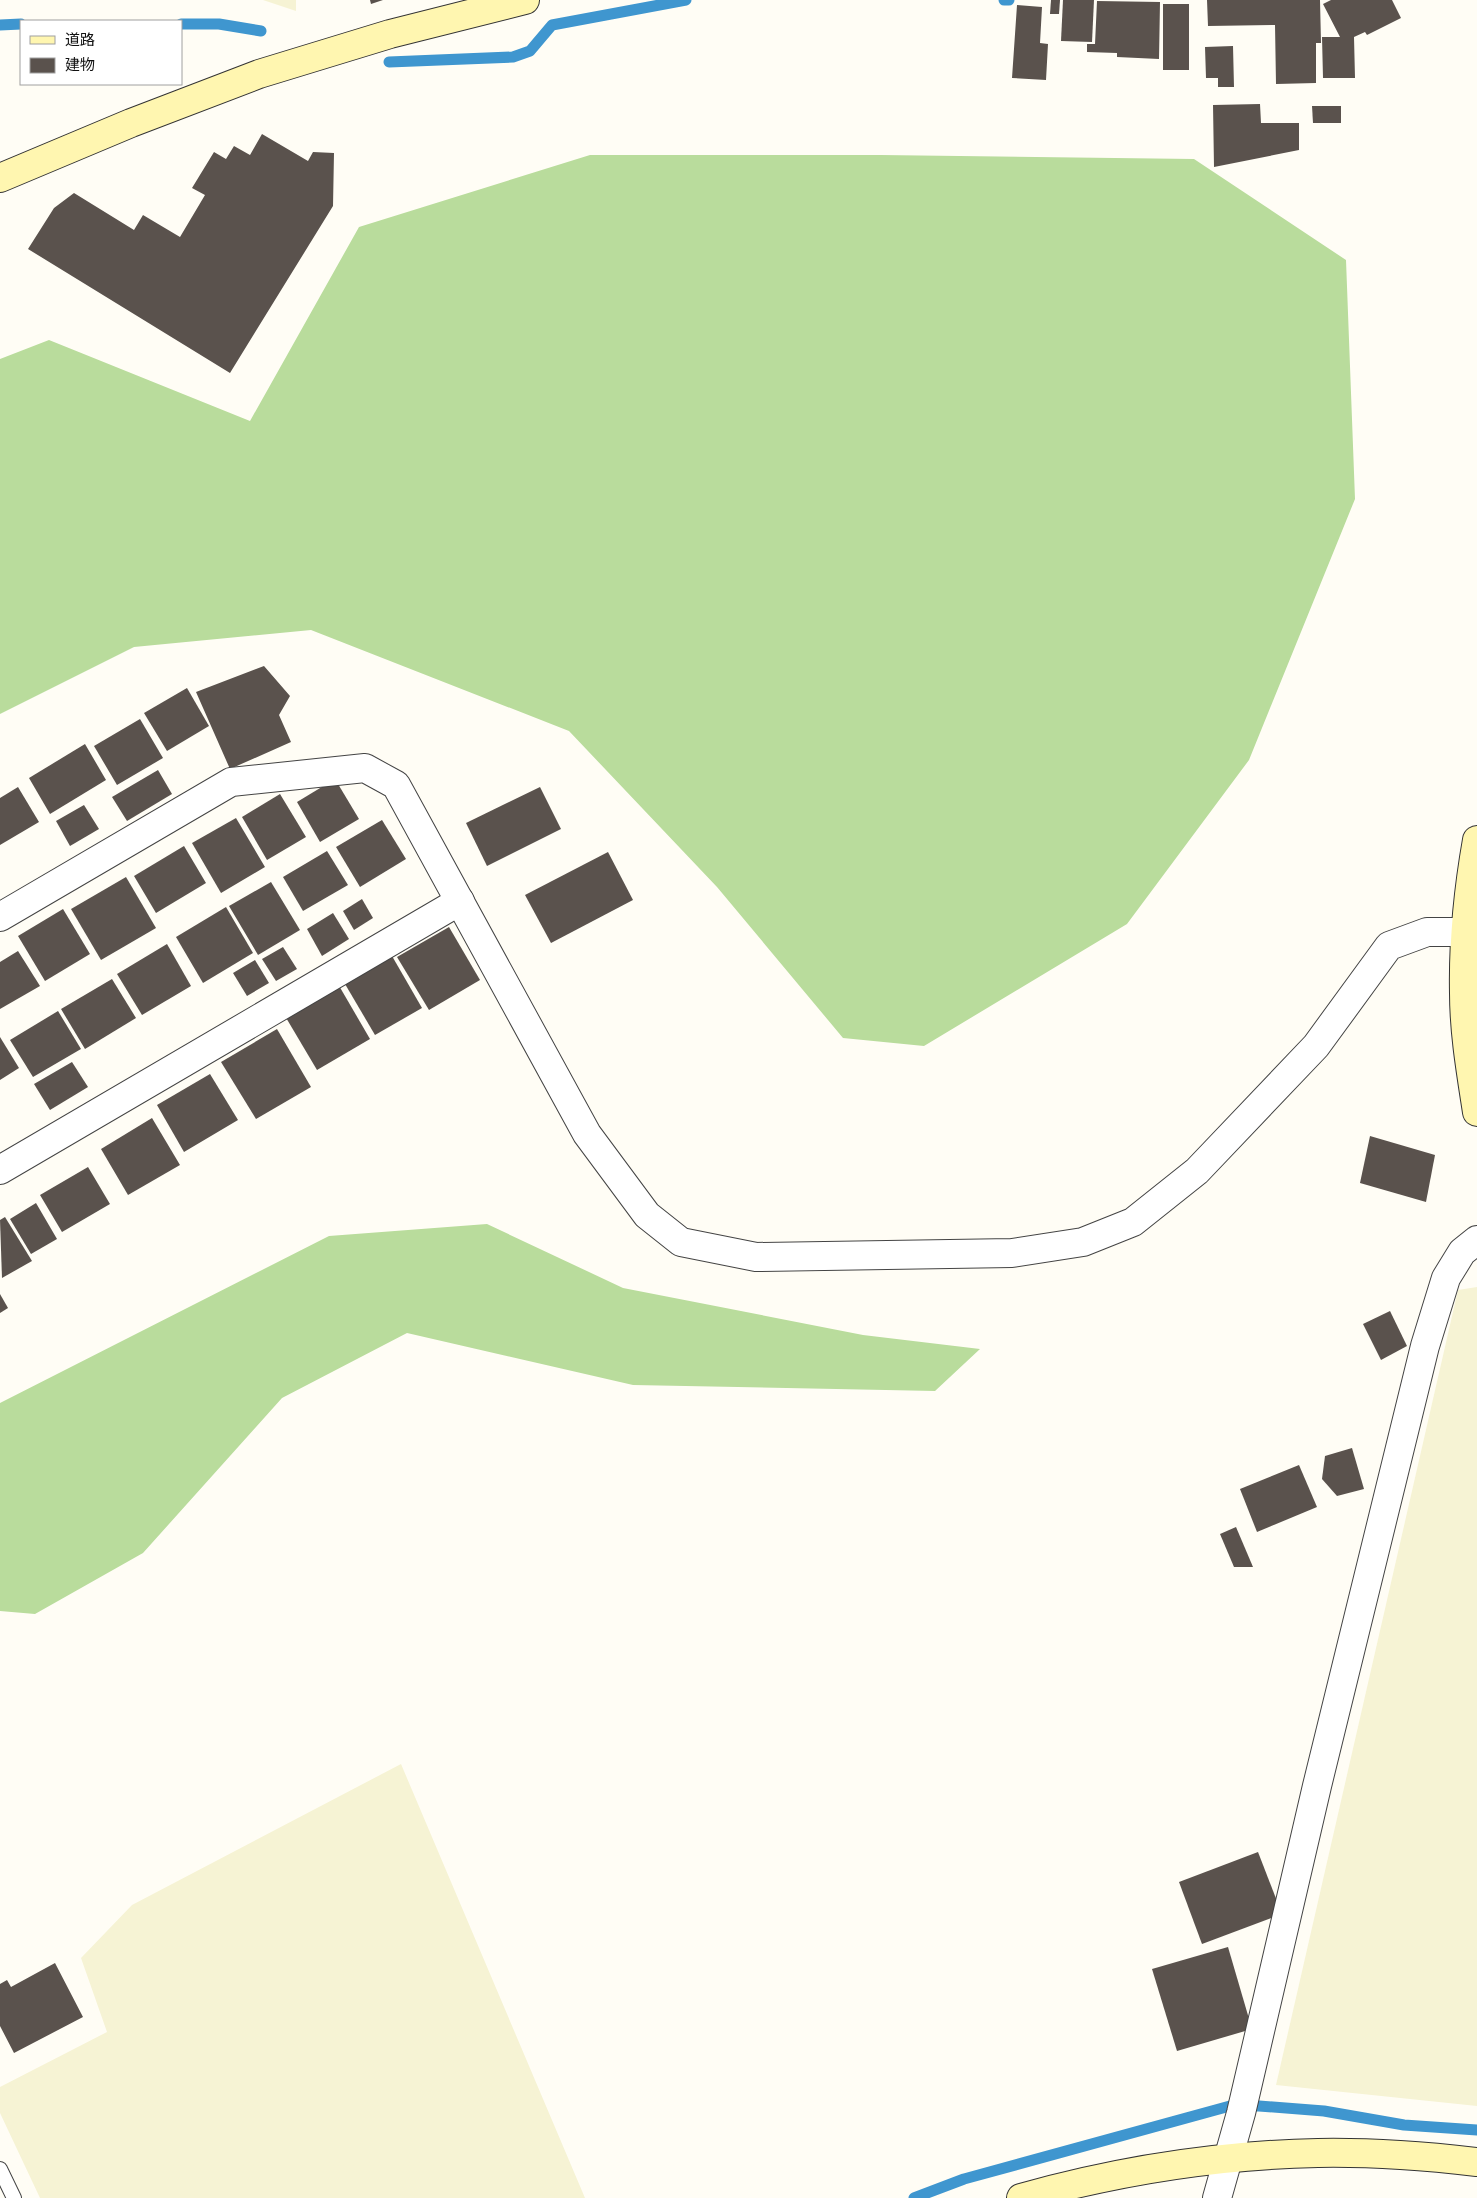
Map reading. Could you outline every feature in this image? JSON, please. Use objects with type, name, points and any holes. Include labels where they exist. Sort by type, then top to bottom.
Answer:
[{"type":"street","points":[[0,178],[131,123],[259,74],[390,34],[525,0]]},
{"type":"street","points":[[0,917],[231,782],[365,768],[396,785],[587,1134],[647,1215],[681,1242],[756,1256],[1012,1253],[1083,1242],[1133,1222],[1197,1171],[1316,1046],[1389,946],[1427,932],[1465,932]]},
{"type":"street","points":[[1477,840],[1465,932],[1464,994],[1468,1054],[1477,1112]]},
{"type":"street","points":[[0,1170],[460,901]]},
{"type":"street","points":[[1217,2198],[1243,2103],[1317,1786],[1425,1346],[1446,1278],[1462,1252],[1477,1240]]},
{"type":"street","points":[[1021,2198],[1149,2168],[1228,2159],[1318,2153],[1412,2155],[1477,2162]]},
{"type":"lane","points":[[0,2169],[14,2198]]},
{"type":"shaded area","points":[[263,0],[296,0],[296,11]]},
{"type":"shaded area","points":[[1477,1287],[1477,2106],[1276,2085],[1458,1290]]},
{"type":"shaded area","points":[[401,1764],[585,2198],[40,2198],[0,2113],[0,2087],[107,2032],[81,1958],[132,1905]]},
{"type":"green space","points":[[590,155],[881,155],[1194,159],[1346,260],[1355,499],[1249,760],[1127,924],[924,1046],[843,1038],[717,887],[569,731],[311,630],[134,647],[0,714],[0,359],[49,340],[250,421],[359,227]]},
{"type":"green space","points":[[487,1224],[623,1288],[863,1335],[980,1349],[935,1391],[633,1385],[407,1333],[282,1398],[143,1553],[35,1614],[0,1611],[0,1403],[329,1236]]},
{"type":"building","points":[[370,0],[383,0],[371,4]]},
{"type":"building","points":[[1051,0],[1060,0],[1059,14],[1050,14]]},
{"type":"building","points":[[1063,0],[1094,0],[1092,42],[1061,41]]},
{"type":"building","points":[[1207,0],[1320,0],[1321,43],[1316,43],[1316,83],[1276,84],[1275,25],[1208,26]]},
{"type":"building","points":[[1331,0],[1392,0],[1401,18],[1367,35],[1365,32],[1354,37],[1355,78],[1323,78],[1322,37],[1340,37],[1323,4]]},
{"type":"building","points":[[1097,1],[1160,2],[1159,59],[1117,57],[1117,53],[1087,52],[1087,44],[1095,44]]},
{"type":"building","points":[[1163,4],[1189,4],[1189,70],[1163,70]]},
{"type":"building","points":[[1017,5],[1042,7],[1040,43],[1048,44],[1046,80],[1012,78]]},
{"type":"building","points":[[1233,46],[1234,87],[1218,87],[1218,78],[1206,78],[1205,47]]},
{"type":"building","points":[[1260,104],[1261,123],[1299,123],[1299,150],[1214,167],[1213,105]]},
{"type":"building","points":[[1312,106],[1341,106],[1341,123],[1313,123]]},
{"type":"building","points":[[262,134],[308,161],[313,152],[334,153],[333,206],[230,373],[28,249],[54,208],[74,193],[134,230],[143,215],[180,237],[205,195],[192,188],[214,152],[226,159],[234,146],[250,155]]},
{"type":"building","points":[[264,666],[290,696],[279,715],[291,742],[230,769],[196,692]]},
{"type":"building","points":[[187,688],[209,726],[167,751],[144,713]]},
{"type":"building","points":[[140,719],[163,758],[117,785],[94,746]]},
{"type":"building","points":[[85,744],[106,780],[50,814],[29,778]]},
{"type":"building","points":[[158,770],[172,794],[127,821],[112,797]]},
{"type":"building","points":[[335,779],[359,819],[320,842],[297,802]]},
{"type":"building","points":[[18,787],[39,822],[0,845],[0,798]]},
{"type":"building","points":[[540,787],[561,829],[487,866],[466,823]]},
{"type":"building","points":[[280,794],[306,837],[267,860],[242,817]]},
{"type":"building","points":[[84,805],[99,829],[70,846],[56,821]]},
{"type":"building","points":[[236,818],[265,867],[221,893],[192,843]]},
{"type":"building","points":[[382,820],[406,859],[360,887],[336,847]]},
{"type":"building","points":[[184,846],[206,883],[156,913],[134,876]]},
{"type":"building","points":[[327,851],[348,885],[303,911],[283,877]]},
{"type":"building","points":[[608,852],[633,900],[551,943],[525,895]]},
{"type":"building","points":[[126,877],[156,928],[101,960],[71,909]]},
{"type":"building","points":[[271,882],[300,930],[258,955],[229,906]]},
{"type":"building","points":[[362,899],[373,918],[354,930],[343,911]]},
{"type":"building","points":[[226,907],[253,953],[203,983],[176,937]]},
{"type":"building","points":[[63,909],[90,954],[45,981],[18,936]]},
{"type":"building","points":[[333,913],[349,939],[322,956],[307,929]]},
{"type":"building","points":[[449,927],[480,980],[429,1010],[397,957]]},
{"type":"building","points":[[167,944],[191,986],[142,1015],[117,974]]},
{"type":"building","points":[[283,947],[297,969],[276,981],[262,959]]},
{"type":"building","points":[[18,951],[40,986],[0,1009],[0,962]]},
{"type":"building","points":[[392,956],[422,1008],[375,1035],[345,984]]},
{"type":"building","points":[[255,960],[269,983],[247,996],[233,973]]},
{"type":"building","points":[[112,979],[136,1018],[85,1049],[61,1009]]},
{"type":"building","points":[[338,984],[370,1039],[317,1070],[285,1016]]},
{"type":"building","points":[[58,1011],[81,1049],[33,1077],[10,1040]]},
{"type":"building","points":[[277,1029],[311,1087],[256,1119],[221,1062]]},
{"type":"building","points":[[0,1037],[19,1068],[0,1080]]},
{"type":"building","points":[[72,1062],[88,1087],[50,1110],[34,1084]]},
{"type":"building","points":[[210,1074],[238,1120],[184,1152],[157,1105]]},
{"type":"building","points":[[152,1118],[180,1165],[128,1195],[101,1149]]},
{"type":"building","points":[[1370,1136],[1435,1155],[1426,1202],[1360,1183]]},
{"type":"building","points":[[88,1167],[110,1204],[62,1232],[40,1195]]},
{"type":"building","points":[[36,1203],[57,1239],[31,1254],[10,1219]]},
{"type":"building","points":[[5,1217],[32,1261],[2,1278],[0,1220]]},
{"type":"building","points":[[0,1294],[8,1308],[0,1313]]},
{"type":"building","points":[[1390,1311],[1407,1346],[1381,1360],[1363,1324]]},
{"type":"building","points":[[1352,1448],[1364,1489],[1337,1496],[1322,1479],[1325,1456]]},
{"type":"building","points":[[1299,1465],[1317,1507],[1257,1532],[1240,1489]]},
{"type":"building","points":[[1236,1527],[1253,1567],[1234,1567],[1220,1534]]},
{"type":"building","points":[[1258,1852],[1282,1914],[1202,1944],[1179,1882]]},
{"type":"building","points":[[1228,1947],[1252,2029],[1177,2051],[1152,1969]]},
{"type":"building","points":[[55,1963],[83,2017],[14,2053],[0,2026],[0,1984],[7,1980],[11,1987]]},
{"type":"waterway","points":[[389,62],[513,57],[530,51],[552,25],[686,0]]},
{"type":"waterway","points":[[1004,0],[1009,0]]},
{"type":"waterway","points":[[0,25],[20,24]]},
{"type":"waterway","points":[[182,24],[219,24],[261,31]]},
{"type":"waterway","points":[[914,2198],[964,2179],[1230,2106],[1259,2106],[1324,2111],[1404,2125],[1477,2130]]}]
